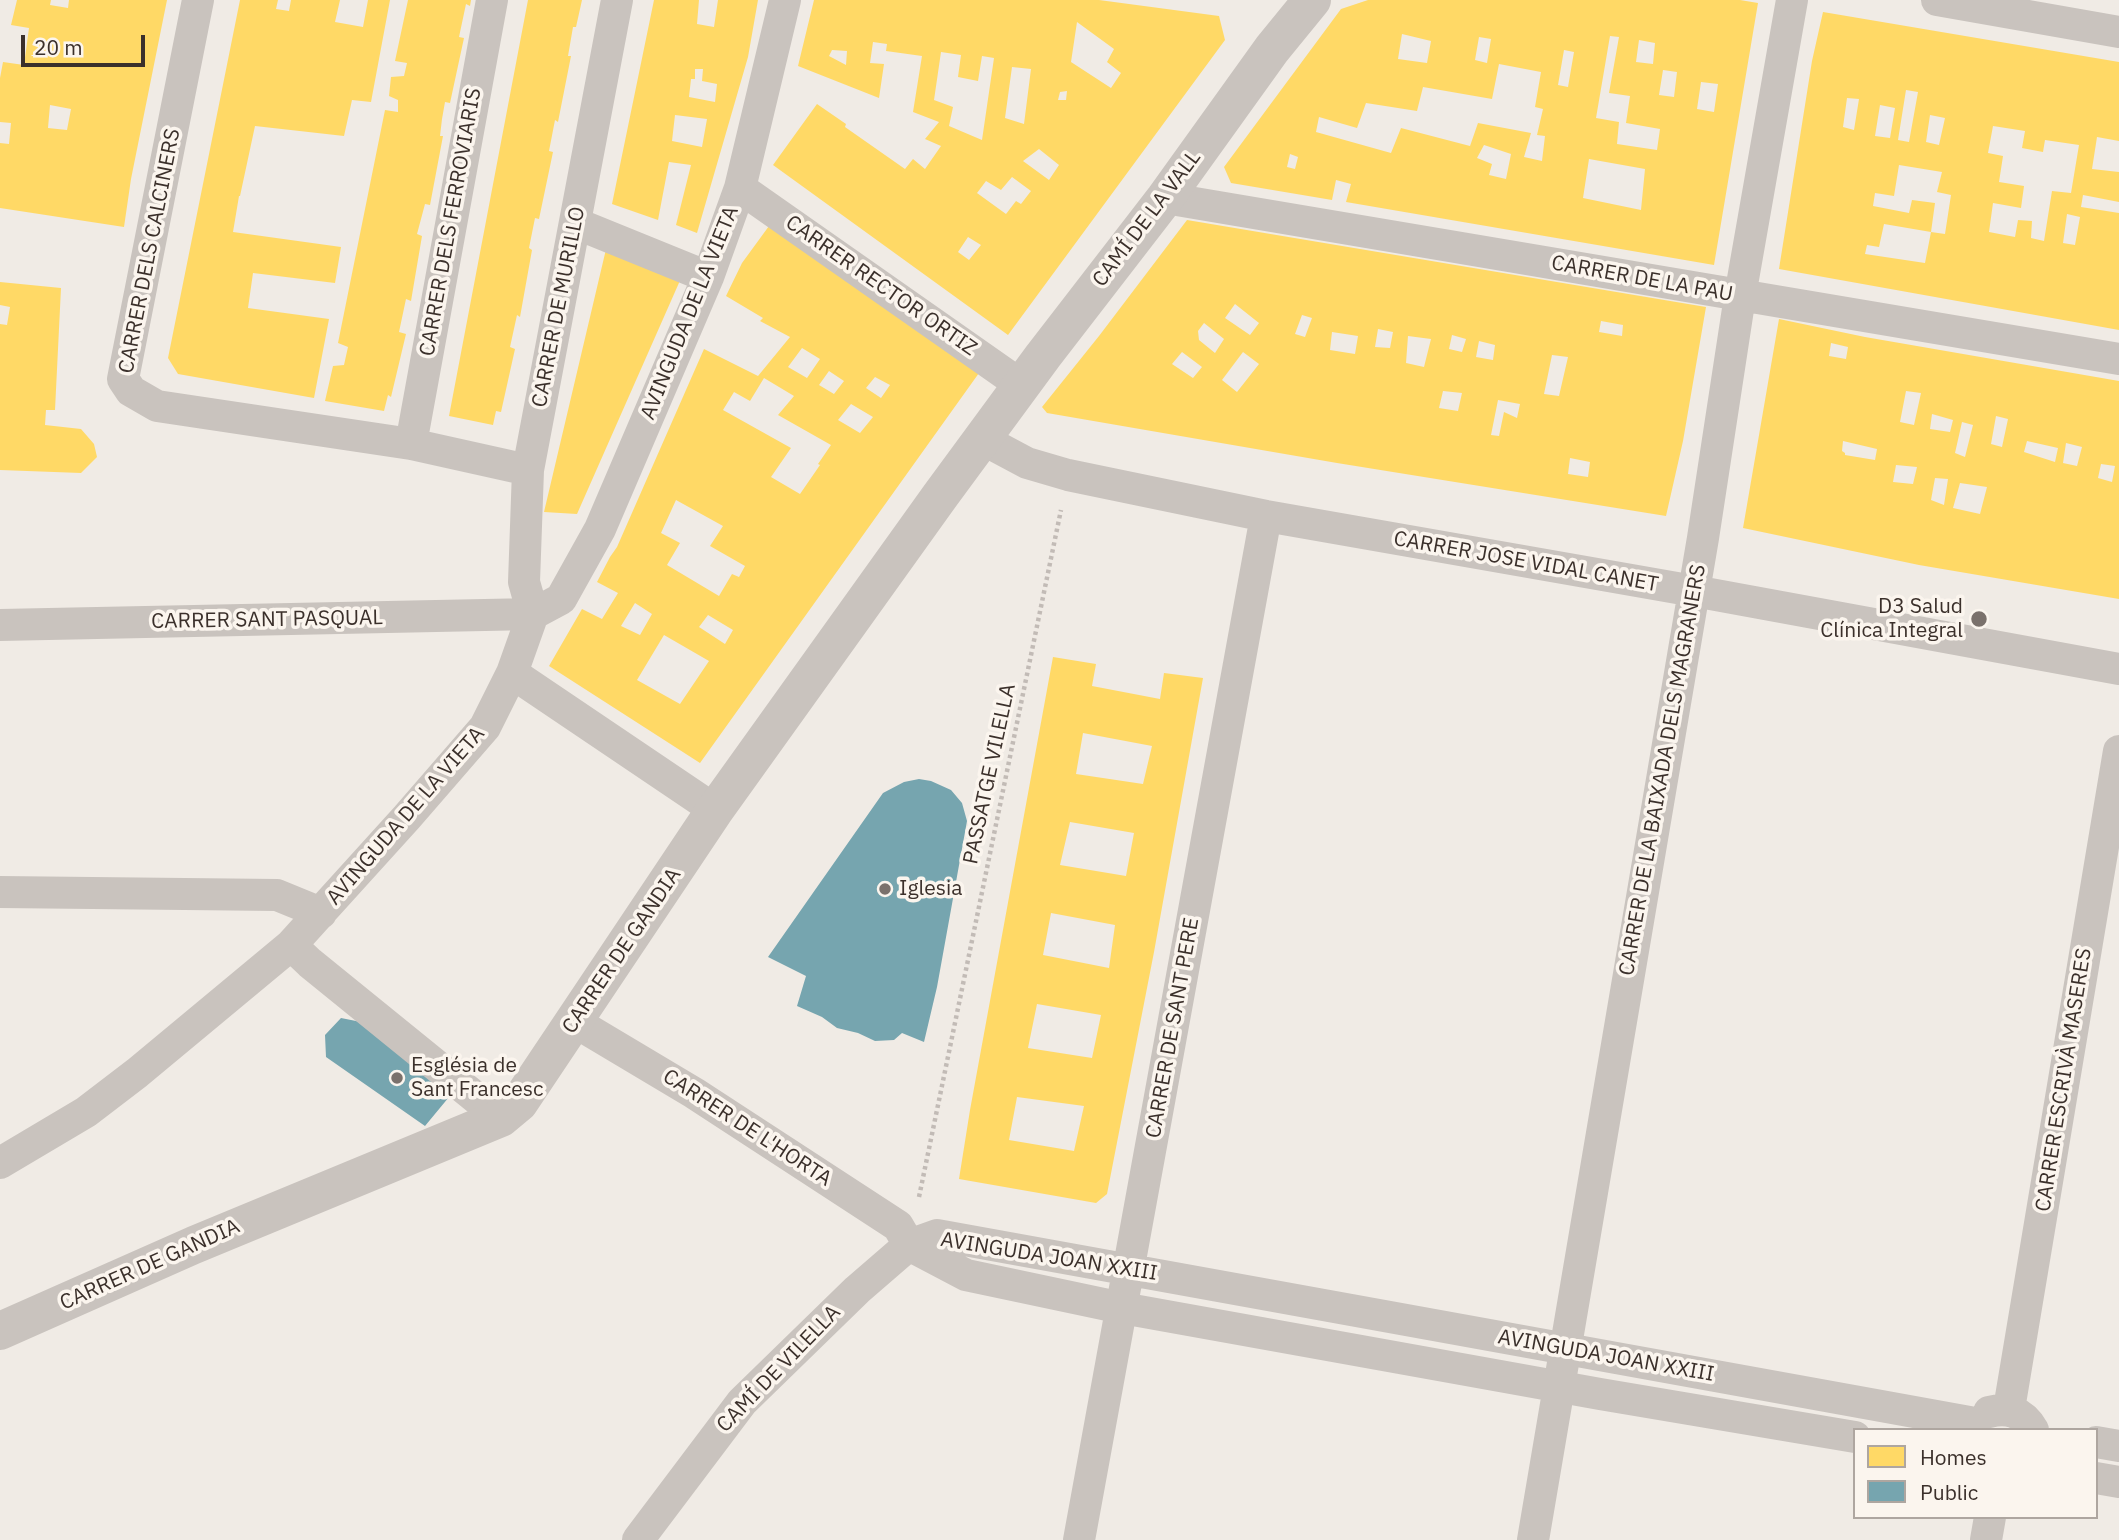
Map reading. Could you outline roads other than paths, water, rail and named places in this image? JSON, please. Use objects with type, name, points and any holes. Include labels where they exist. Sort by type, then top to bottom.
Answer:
[{"type":"street","name":"CARRER DELS CALCINERS","points":[[198,0],[123,379],[131,391],[157,406],[411,444],[528,470]]},
{"type":"street","name":"CARRER DELS FERROVIARIS","points":[[411,444],[492,0]]},
{"type":"street","name":"CARRER DE MURILLO","points":[[533,614],[524,582],[528,470],[617,0]]},
{"type":"street","name":"AVINGUDA DE LA VIETA","points":[[0,1163],[86,1112],[117,1089],[291,945],[485,727],[512,673],[533,614],[561,599],[600,529],[708,276],[740,188],[785,0]]},
{"type":"street","name":"CAMÍ DE LA VALL","points":[[982,439],[1165,198],[1272,48],[1312,0]]},
{"type":"street","name":"CARRER DE LA BAIXADA DELS MAGRANERS","points":[[1532,1540],[1792,0]]},
{"type":"street","points":[[1937,0],[2119,32]]},
{"type":"street","name":"CARRER RECTOR ORTIZ","points":[[740,188],[1021,385]]},
{"type":"street","name":"CARRER DE LA PAU","points":[[1165,198],[2119,359]]},
{"type":"street","points":[[575,223],[708,276]]},
{"type":"street","name":"CARRER JOSE VIDAL CANET","points":[[982,439],[1027,463],[1068,475],[1266,516],[2119,669]]},
{"type":"street","name":"CARRER DE GANDIA","points":[[0,1331],[194,1245],[501,1118],[519,1103],[715,810],[982,439]]},
{"type":"street","name":"CARRER DE SANT PERE","points":[[1079,1540],[1266,516]]},
{"type":"street","name":"CARRER SANT PASQUAL","points":[[0,625],[533,614]]},
{"type":"street","points":[[512,673],[715,810]]},
{"type":"street","name":"CARRER ESCRIVÀ MASERES","points":[[2009,1409],[2119,751]]},
{"type":"street","points":[[0,892],[277,895],[321,913]]},
{"type":"street","points":[[291,945],[501,1118]]},
{"type":"street","name":"CARRER DE L'HORTA","points":[[575,1023],[694,1093],[898,1226],[909,1245]]},
{"type":"street","name":"AVINGUDA JOAN XXIII","points":[[909,1245],[937,1236],[1566,1349],[1973,1427]]},
{"type":"street","name":"AVINGUDA JOAN XXIII","points":[[909,1245],[966,1275],[1122,1308],[1853,1437]]},
{"type":"street","name":"CAMÍ DE VILELLA","points":[[638,1540],[742,1402],[857,1290],[909,1245]]},
{"type":"street","points":[[1973,1427],[1988,1412],[2009,1409],[2020,1414],[2032,1428]]},
{"type":"street","points":[[2098,1442],[2119,1446]]},
{"type":"street","points":[[2098,1478],[2119,1482]]},
{"type":"street","points":[[1986,1540],[1990,1519]]},
{"type":"place","name":"D3 Salud Clínica Integral","points":[[1979,619]]},
{"type":"place","name":"Iglesia","points":[[885,889]]},
{"type":"place","name":"Església de Sant Francesc","points":[[397,1078]]}]
